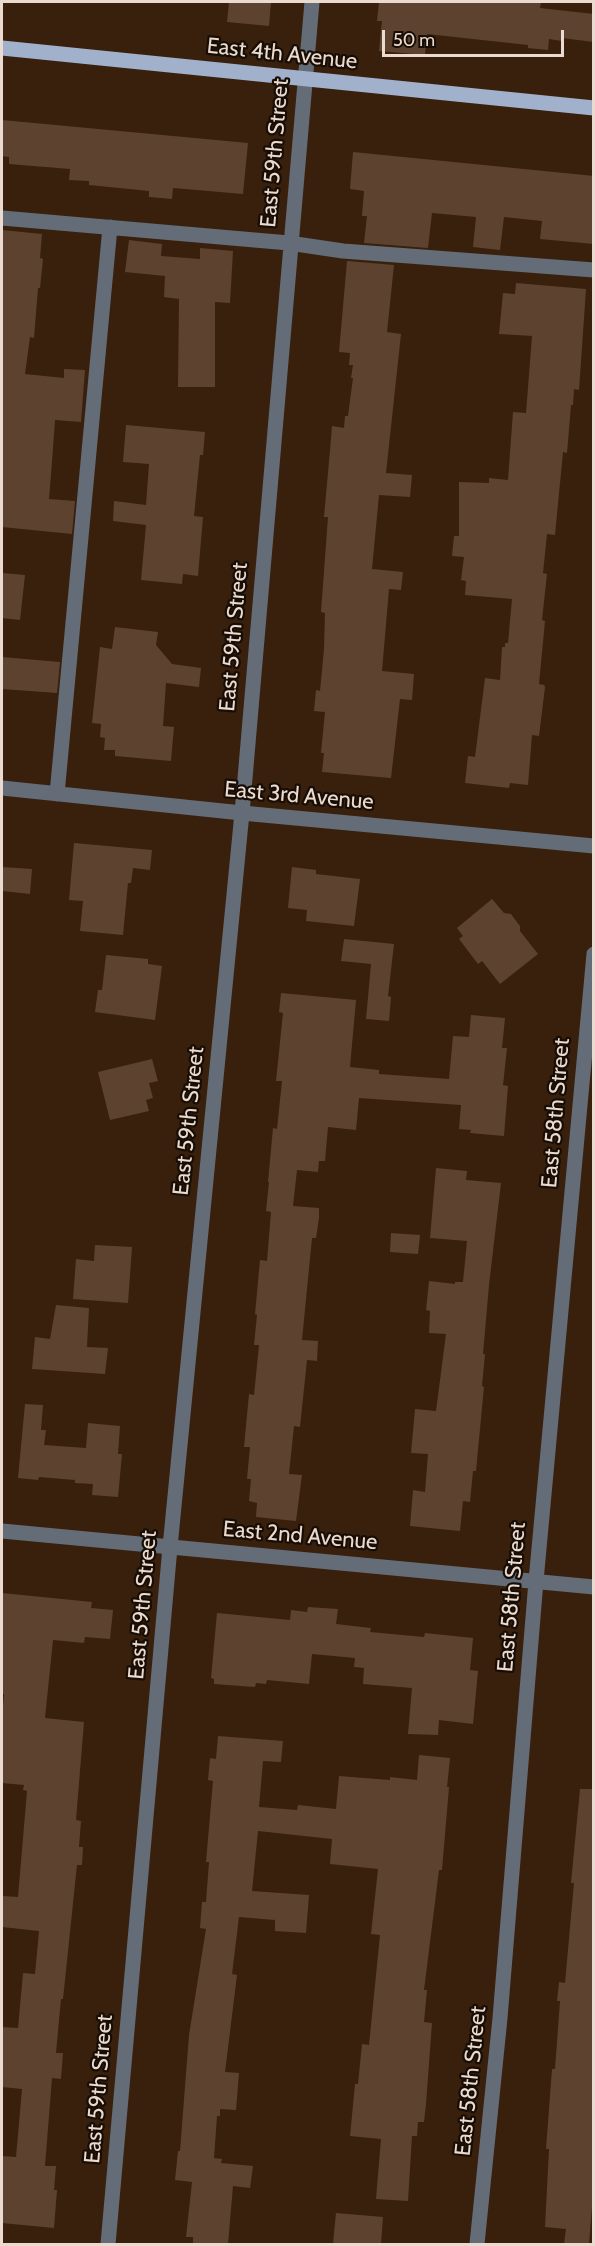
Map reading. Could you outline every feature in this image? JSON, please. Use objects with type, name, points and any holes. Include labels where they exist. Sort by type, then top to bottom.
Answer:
[{"type":"main road","name":"East 4th Avenue","points":[[2,48],[594,108]]},
{"type":"street","name":"East 59th Street","points":[[108,2244],[170,1547],[242,813],[303,78],[312,2]]},
{"type":"street","points":[[2,218],[290,243],[343,251],[594,270]]},
{"type":"street","points":[[57,794],[110,228]]},
{"type":"street","name":"East 3rd Avenue","points":[[2,788],[594,846]]},
{"type":"street","name":"East 58th Street","points":[[477,2244],[500,2018],[536,1581],[594,954]]},
{"type":"street","name":"East 2nd Avenue","points":[[2,1531],[594,1587]]},
{"type":"building","points":[[229,2],[271,2],[269,26],[227,22]]},
{"type":"building","points":[[379,2],[541,2],[540,8],[594,14],[594,42],[562,38],[562,41],[549,39],[548,50],[528,48],[528,45],[427,34],[425,55],[379,51],[382,21],[377,21]]},
{"type":"building","points":[[2,120],[248,143],[243,194],[173,188],[172,199],[149,197],[149,191],[89,185],[89,181],[69,180],[70,169],[9,164],[9,157],[2,156]]},
{"type":"building","points":[[353,152],[594,176],[594,244],[540,239],[542,221],[504,217],[500,250],[473,247],[476,217],[432,213],[428,248],[364,243],[367,216],[362,216],[364,191],[350,189]]},
{"type":"building","points":[[2,230],[42,234],[40,258],[43,259],[34,338],[30,337],[25,374],[64,378],[64,369],[85,370],[81,422],[55,420],[49,499],[75,501],[72,534],[2,527]]},
{"type":"building","points":[[129,240],[162,244],[161,256],[200,259],[200,248],[233,251],[230,303],[215,302],[215,387],[178,387],[179,299],[164,297],[165,276],[125,272]]},
{"type":"building","points":[[347,261],[394,265],[387,332],[401,334],[386,473],[412,475],[410,497],[379,495],[372,569],[403,572],[401,590],[389,589],[382,671],[414,674],[412,700],[400,699],[391,778],[322,772],[324,753],[321,753],[325,712],[314,711],[316,690],[320,691],[324,649],[325,613],[321,612],[328,517],[324,517],[332,426],[344,428],[345,416],[348,416],[353,378],[351,378],[353,365],[349,365],[350,353],[339,352]]},
{"type":"building","points":[[516,283],[586,289],[579,390],[574,389],[567,453],[563,452],[555,535],[547,534],[543,573],[547,574],[542,620],[545,621],[539,684],[545,687],[539,736],[532,735],[528,785],[510,783],[509,788],[465,783],[468,756],[475,757],[485,678],[500,680],[502,647],[508,643],[512,599],[465,595],[466,581],[461,580],[464,557],[452,556],[454,536],[459,536],[459,482],[489,483],[489,478],[508,480],[513,412],[526,413],[532,336],[499,334],[503,293],[515,294]]},
{"type":"building","points":[[126,425],[205,432],[203,455],[200,455],[194,516],[203,517],[198,576],[183,574],[182,584],[141,580],[146,525],[113,521],[114,501],[146,505],[149,464],[123,462]]},
{"type":"building","points":[[2,573],[25,575],[20,620],[2,618]]},
{"type":"building","points":[[115,627],[158,632],[156,645],[172,664],[201,668],[199,687],[166,683],[163,726],[174,727],[171,761],[115,756],[115,750],[104,750],[105,738],[100,737],[101,724],[92,723],[100,647],[112,649]]},
{"type":"building","points":[[2,657],[60,662],[57,693],[2,689]]},
{"type":"building","points":[[74,843],[152,850],[150,870],[133,868],[131,883],[128,883],[123,935],[80,931],[83,901],[69,900]]},
{"type":"building","points":[[2,867],[32,869],[30,894],[2,891]]},
{"type":"building","points":[[292,867],[316,870],[316,874],[360,879],[354,926],[306,921],[307,910],[288,908]]},
{"type":"building","points":[[492,899],[504,913],[511,914],[520,926],[520,931],[538,954],[500,984],[482,961],[478,964],[459,939],[463,936],[457,928]]},
{"type":"building","points":[[344,939],[394,944],[388,996],[391,997],[389,1021],[366,1019],[371,964],[341,961]]},
{"type":"building","points":[[106,955],[148,959],[148,964],[162,966],[155,1020],[95,1012],[98,990],[102,990]]},
{"type":"building","points":[[281,993],[356,1000],[350,1067],[379,1070],[379,1074],[449,1079],[453,1036],[469,1037],[471,1015],[505,1018],[502,1048],[507,1048],[503,1085],[508,1086],[504,1136],[470,1133],[471,1130],[459,1129],[461,1105],[359,1098],[356,1130],[328,1127],[325,1161],[319,1161],[318,1172],[297,1170],[293,1206],[319,1208],[319,1218],[316,1238],[312,1238],[302,1340],[318,1341],[317,1361],[307,1360],[300,1427],[294,1426],[289,1474],[302,1475],[296,1521],[256,1517],[257,1503],[249,1501],[251,1479],[247,1479],[250,1447],[244,1447],[249,1394],[254,1395],[259,1345],[254,1345],[257,1315],[255,1314],[260,1260],[267,1261],[271,1212],[266,1211],[268,1182],[273,1128],[277,1129],[282,1081],[276,1081],[283,1013],[279,1012]]},
{"type":"building","points":[[152,1059],[158,1081],[149,1083],[153,1098],[146,1100],[149,1111],[110,1120],[98,1072]]},
{"type":"building","points":[[436,1168],[467,1171],[466,1180],[501,1183],[483,1354],[485,1354],[482,1386],[484,1387],[476,1471],[473,1471],[470,1502],[463,1501],[460,1531],[410,1526],[413,1490],[425,1492],[428,1454],[411,1453],[415,1409],[436,1411],[446,1334],[429,1333],[430,1311],[426,1310],[429,1281],[455,1284],[455,1282],[463,1282],[467,1241],[430,1238]]},
{"type":"building","points":[[391,1233],[420,1235],[418,1254],[390,1252]]},
{"type":"building","points":[[95,1245],[132,1247],[128,1303],[73,1299],[76,1259],[94,1261]]},
{"type":"building","points":[[56,1305],[89,1308],[87,1347],[108,1348],[105,1374],[32,1369],[35,1337],[50,1339]]},
{"type":"building","points":[[25,1404],[43,1405],[41,1430],[46,1430],[44,1445],[86,1448],[88,1423],[120,1426],[118,1454],[122,1454],[118,1497],[92,1495],[93,1484],[75,1483],[75,1480],[18,1478]]},
{"type":"building","points":[[2,1593],[92,1602],[91,1608],[113,1610],[110,1639],[85,1637],[84,1643],[53,1640],[45,1718],[84,1722],[76,1820],[81,1821],[79,1847],[83,1847],[82,1865],[77,1865],[63,1999],[61,1999],[56,2053],[63,2053],[61,2079],[52,2078],[45,2166],[56,2166],[54,2228],[2,2223],[2,2156],[16,2157],[22,2089],[2,2087],[2,2027],[18,2028],[23,1973],[35,1974],[39,1931],[2,1927],[2,1896],[18,1897],[27,1791],[23,1790],[24,1785],[2,1783],[4,1694],[2,1694]]},
{"type":"building","points":[[308,1607],[338,1609],[336,1624],[371,1628],[370,1632],[424,1637],[425,1633],[473,1638],[470,1670],[478,1671],[473,1724],[439,1720],[438,1735],[408,1734],[412,1688],[363,1684],[364,1668],[354,1667],[355,1658],[312,1654],[309,1684],[267,1680],[266,1684],[256,1683],[255,1687],[214,1684],[214,1679],[211,1678],[217,1613],[290,1620],[291,1610],[307,1612]]},
{"type":"building","points":[[218,1736],[283,1741],[281,1762],[263,1761],[259,1807],[297,1810],[298,1805],[336,1809],[339,1776],[417,1780],[419,1755],[450,1758],[447,1787],[449,1787],[442,1870],[439,1870],[424,1990],[427,1990],[424,2022],[432,2023],[426,2104],[424,2122],[418,2122],[417,2136],[412,2136],[408,2201],[376,2199],[381,2139],[350,2136],[362,2044],[369,2045],[380,1935],[371,1934],[378,1869],[330,1864],[332,1839],[258,1831],[252,1891],[309,1895],[306,1933],[275,1931],[275,1920],[239,1917],[232,1974],[237,1975],[225,2072],[239,2073],[236,2110],[220,2109],[220,2116],[217,2116],[214,2158],[222,2159],[221,2163],[253,2166],[250,2188],[233,2186],[228,2244],[193,2244],[193,2237],[186,2237],[192,2182],[175,2180],[178,2151],[180,2151],[189,2035],[206,1929],[200,1928],[202,1902],[206,1902],[209,1862],[206,1862],[213,1781],[208,1780],[210,1758],[216,1759]]},
{"type":"building","points":[[580,1789],[594,1789],[594,2181],[589,2244],[564,2244],[566,2229],[545,2227],[549,2149],[546,2149],[552,2069],[555,2069],[560,2001],[557,2001],[559,1982],[565,1983]]},
{"type":"building","points":[[336,2213],[383,2217],[381,2244],[333,2244]]}]
